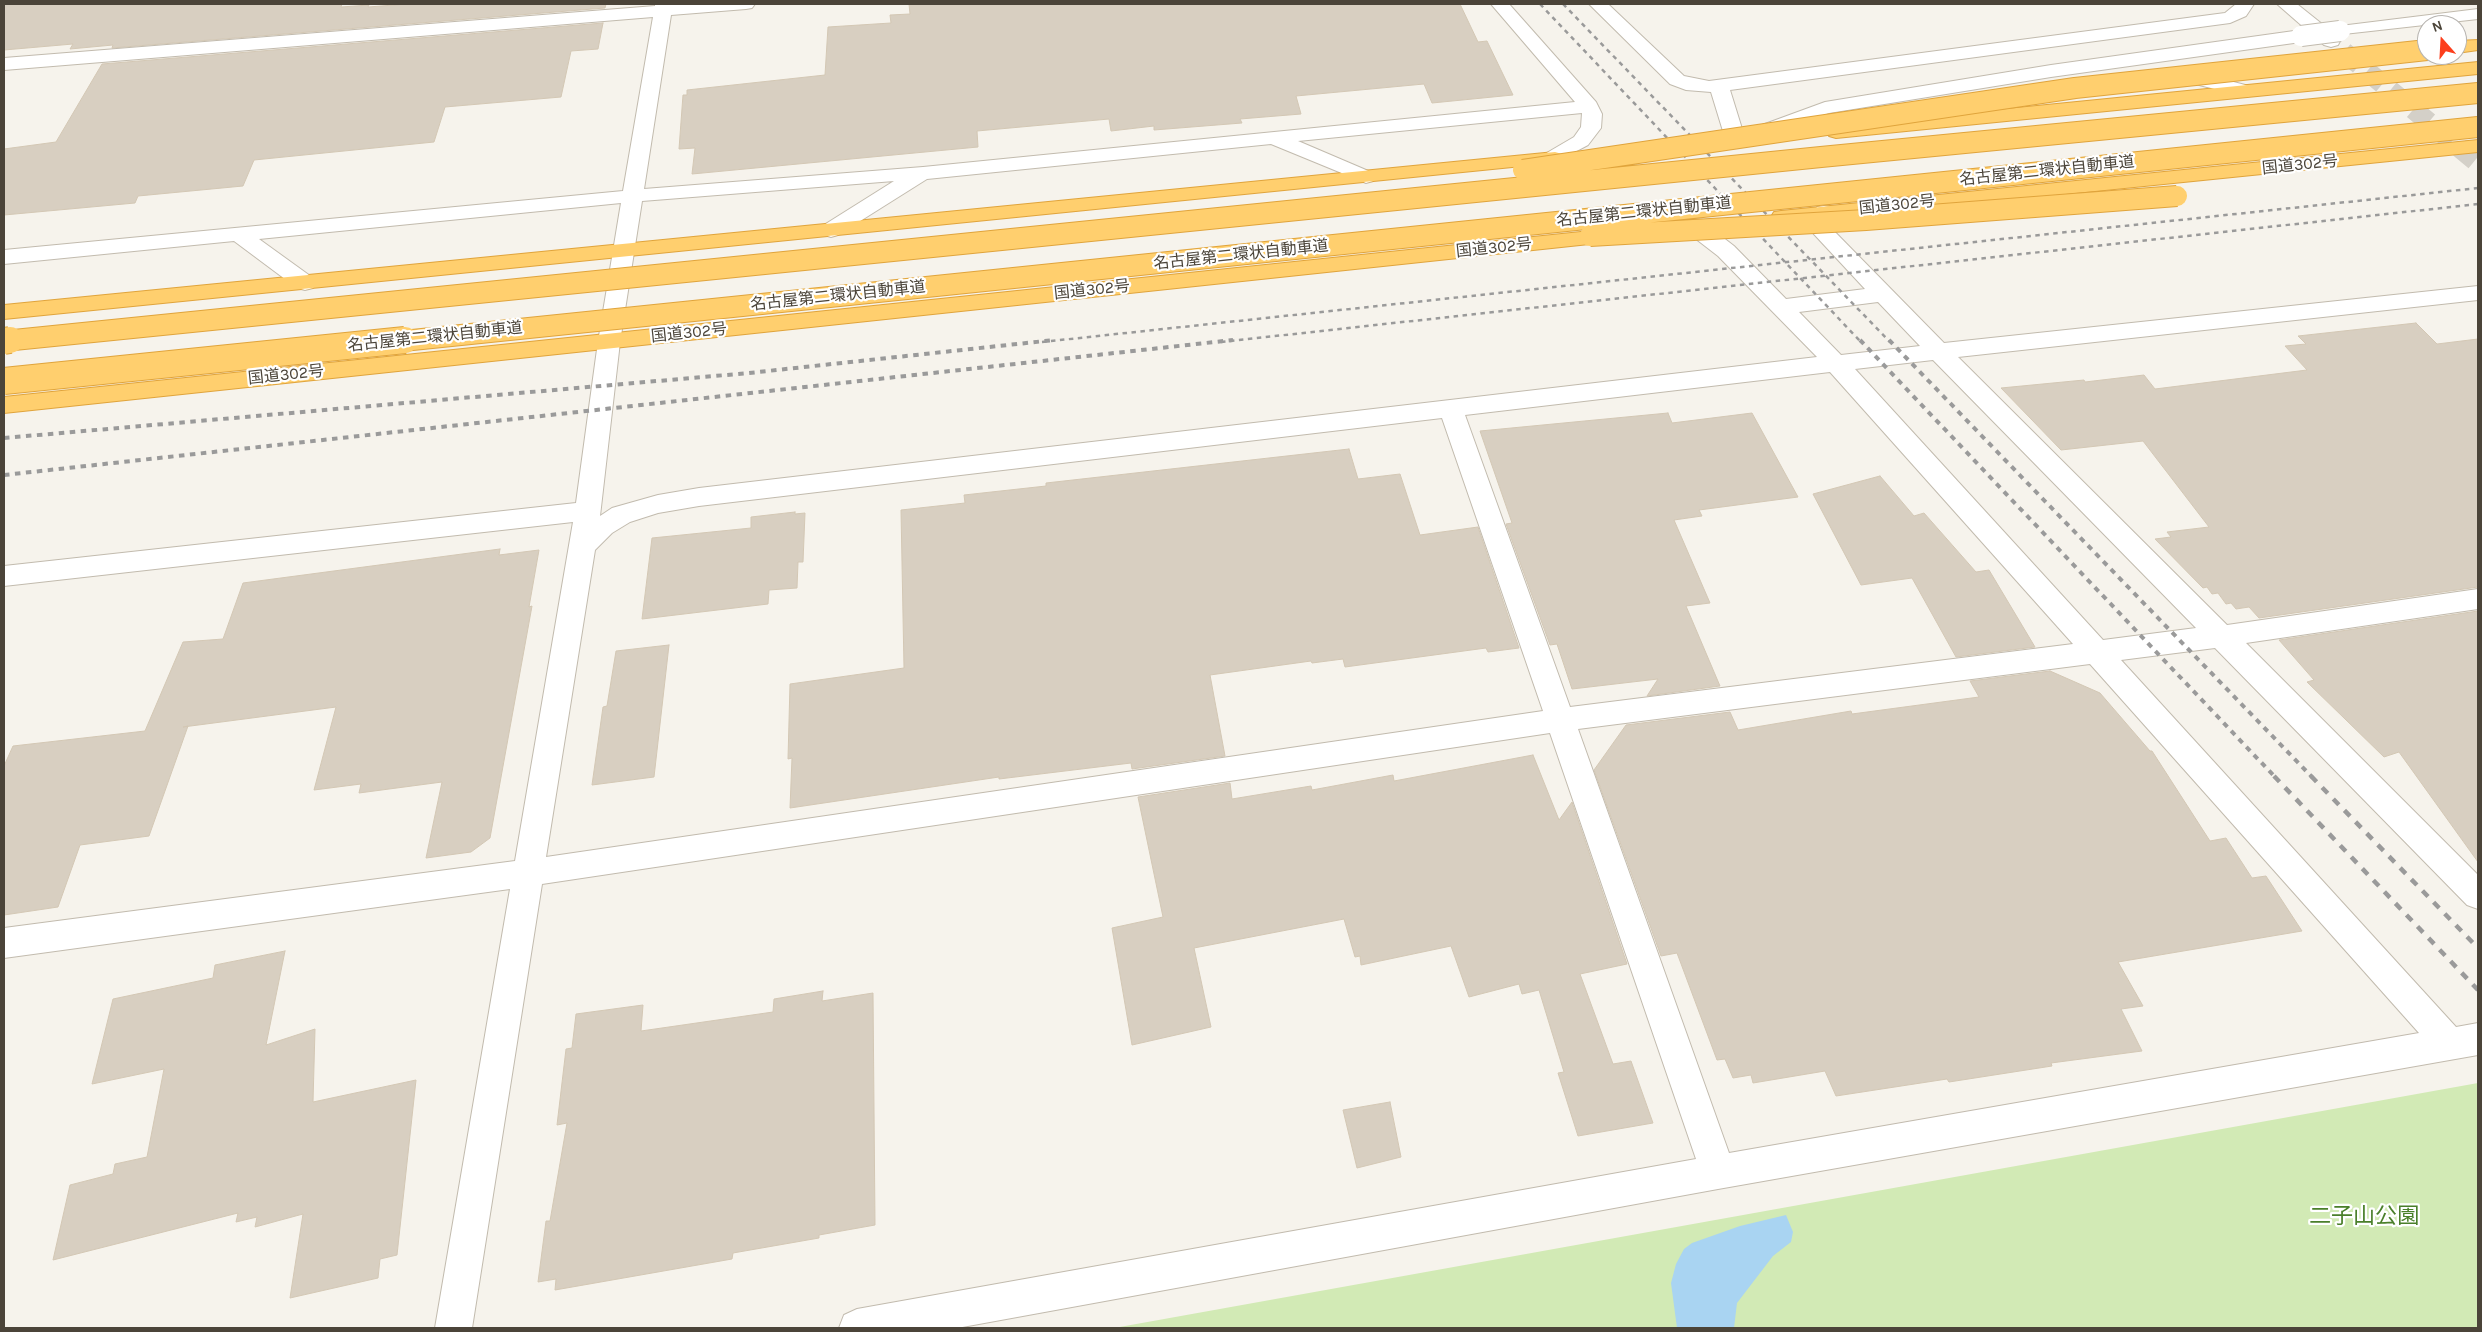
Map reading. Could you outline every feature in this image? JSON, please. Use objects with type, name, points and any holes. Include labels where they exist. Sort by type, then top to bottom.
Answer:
[{"type":"highway","points":[[1232,216],[1655,148],[2075,88],[2417,51]]},
{"type":"highway","points":[[4,312],[2478,68]]},
{"type":"highway","name":"名古屋第二環状自動車道","points":[[4,341],[1232,216],[2478,94]]},
{"type":"highway","name":"名古屋第二環状自動車道","points":[[4,381],[1248,255],[2478,127]]},
{"type":"highway","name":"国道302号","points":[[4,405],[1824,212],[2478,146]]},
{"type":"highway","points":[[1248,255],[1866,220],[2177,196],[2478,163]]},
{"type":"street","points":[[4,64],[663,7],[746,4]]},
{"type":"street","points":[[1500,4],[1589,106],[1592,114],[1591,128],[1581,141],[1552,158]]},
{"type":"street","points":[[1598,4],[1677,80],[1699,86],[1719,87],[2230,18],[2240,12],[2244,4]]},
{"type":"street","points":[[2286,4],[2344,52]]},
{"type":"street","points":[[453,1328],[588,511],[609,342],[663,7]]},
{"type":"street","points":[[1719,87],[1736,141],[1825,108],[2119,61],[2478,14]]},
{"type":"street","points":[[1933,58],[2006,78]]},
{"type":"street","points":[[2119,61],[2142,64],[2246,91]]},
{"type":"street","points":[[1825,108],[1856,68]]},
{"type":"street","points":[[4,257],[632,196],[923,173],[1589,106]]},
{"type":"street","points":[[1272,138],[1366,177]]},
{"type":"street","points":[[831,230],[923,173]]},
{"type":"street","points":[[1824,212],[1823,232],[1882,294],[2478,895]]},
{"type":"street","points":[[1688,227],[1704,234],[1726,251],[1836,363],[2098,652],[2464,1042]]},
{"type":"street","points":[[238,234],[305,283]]},
{"type":"street","points":[[582,546],[602,526],[621,515],[658,504],[691,499],[1938,351],[2478,293]]},
{"type":"street","points":[[1781,307],[1882,294]]},
{"type":"street","points":[[1450,408],[1718,1172]]},
{"type":"street","points":[[4,576],[588,511]]},
{"type":"street","points":[[4,943],[527,872],[1559,720],[2222,636],[2478,599]]},
{"type":"street","points":[[857,1328],[1718,1172],[2464,1042]]},
{"type":"green space","name":"二子山公園","points":[[2478,1083],[2478,1328],[1114,1328]]},
{"type":"water","points":[[1786,1215],[1793,1232],[1791,1242],[1773,1256],[1737,1303],[1734,1328],[1677,1328],[1671,1283],[1676,1264],[1684,1249],[1692,1243],[1740,1226]]},
{"type":"building","points":[[4,4],[342,4],[341,7],[369,5],[368,7],[407,4],[606,4],[605,8],[112,48],[113,45],[70,49],[73,44],[4,50]]},
{"type":"building","points":[[909,4],[1460,4],[1478,42],[1487,41],[1513,95],[1432,103],[1424,84],[1296,96],[1301,114],[1240,119],[1242,123],[1154,130],[1154,126],[1111,131],[1109,119],[977,131],[978,147],[692,174],[695,148],[679,149],[683,95],[687,95],[687,90],[825,75],[828,27],[891,23],[890,15],[910,14]]},
{"type":"building","points":[[603,23],[598,49],[571,51],[561,97],[445,107],[434,142],[254,160],[243,186],[138,196],[135,203],[4,215],[4,149],[56,142],[102,64]]},
{"type":"building","points":[[2416,323],[2437,344],[2478,339],[2478,587],[2259,618],[2249,607],[2236,609],[2231,603],[2226,604],[2218,593],[2212,594],[2207,587],[2203,588],[2155,539],[2171,537],[2167,532],[2209,527],[2143,441],[2061,450],[2001,388],[2084,380],[2085,382],[2144,375],[2155,389],[2307,370],[2285,346],[2306,344],[2298,336]]},
{"type":"building","points":[[1668,413],[1672,423],[1752,413],[1798,497],[1699,510],[1702,516],[1674,520],[1710,603],[1686,606],[1720,686],[1647,696],[1658,679],[1572,689],[1557,644],[1550,645],[1506,524],[1512,523],[1480,431]]},
{"type":"building","points":[[1349,449],[1358,479],[1400,474],[1420,535],[1478,527],[1519,648],[1488,652],[1486,648],[1345,667],[1343,659],[1312,663],[1311,661],[1210,675],[1225,756],[1132,769],[1131,763],[999,779],[999,777],[790,808],[792,758],[788,759],[790,684],[904,668],[901,510],[965,503],[964,495],[1046,486],[1046,483]]},
{"type":"building","points":[[1880,476],[1914,516],[1924,513],[1976,572],[1989,570],[2035,647],[1956,657],[1912,578],[1861,585],[1813,494]]},
{"type":"building","points":[[795,512],[795,514],[805,513],[803,562],[798,562],[797,588],[769,590],[768,604],[642,619],[652,538],[751,528],[751,517]]},
{"type":"building","points":[[500,549],[499,555],[539,550],[529,607],[532,606],[490,838],[471,852],[426,858],[442,782],[359,793],[361,784],[314,790],[336,707],[188,726],[149,836],[80,845],[58,907],[4,915],[4,766],[13,746],[145,731],[183,642],[223,639],[243,583]]},
{"type":"building","points":[[2478,611],[2478,862],[2399,752],[2384,757],[2307,682],[2314,680],[2279,640]]},
{"type":"building","points":[[669,645],[654,777],[592,785],[603,707],[607,706],[616,651]]},
{"type":"building","points":[[2050,671],[2100,693],[2152,751],[2210,841],[2226,838],[2252,878],[2266,876],[2302,931],[2118,962],[2143,1006],[2121,1009],[2142,1051],[2051,1063],[2052,1066],[1949,1082],[1947,1079],[1836,1096],[1825,1071],[1753,1083],[1751,1075],[1733,1078],[1725,1059],[1717,1060],[1677,953],[1661,956],[1594,770],[1626,725],[1730,712],[1738,730],[1851,711],[1852,714],[1979,697],[1970,681]]},
{"type":"building","points":[[1533,755],[1559,820],[1572,802],[1627,964],[1580,974],[1613,1064],[1631,1061],[1653,1123],[1578,1136],[1558,1073],[1564,1072],[1539,990],[1522,994],[1519,984],[1469,997],[1451,946],[1361,965],[1360,956],[1355,957],[1344,919],[1194,948],[1211,1027],[1132,1045],[1112,928],[1163,917],[1138,797],[1230,783],[1232,799],[1311,786],[1312,790],[1393,775],[1394,781]]},
{"type":"building","points":[[285,951],[266,1045],[315,1029],[313,1102],[416,1080],[397,1255],[380,1259],[378,1278],[290,1298],[303,1214],[255,1227],[257,1217],[236,1222],[238,1213],[53,1260],[70,1185],[113,1174],[115,1164],[147,1157],[164,1069],[92,1084],[113,999],[213,978],[215,965]]},
{"type":"building","points":[[823,991],[822,1001],[873,993],[875,1225],[819,1235],[819,1238],[733,1253],[732,1259],[555,1290],[556,1279],[538,1282],[546,1221],[550,1221],[567,1123],[557,1125],[566,1049],[572,1048],[576,1014],[643,1005],[641,1031],[773,1012],[774,999]]},
{"type":"building","points":[[1390,1102],[1401,1157],[1357,1168],[1343,1110]]},
{"type":"tunnel","points":[[2344,52],[2478,163]]},
{"type":"railway","points":[[1540,4],[1785,262]]},
{"type":"railway","points":[[1563,4],[1810,260]]},
{"type":"railway","points":[[1810,260],[2478,188]]},
{"type":"railway","points":[[1826,276],[2478,204]]},
{"type":"railway","points":[[1785,262],[1810,260]]},
{"type":"railway","points":[[1810,260],[1826,276]]},
{"type":"railway","points":[[1042,342],[1785,262]]},
{"type":"railway","points":[[1785,262],[1801,278]]},
{"type":"railway","points":[[1801,278],[1826,276]]},
{"type":"railway","points":[[1826,276],[1890,342]]},
{"type":"railway","points":[[1221,342],[1801,278]]},
{"type":"railway","points":[[1801,278],[1861,342]]},
{"type":"railway","points":[[4,438],[749,373],[1054,340]]},
{"type":"railway","points":[[4,475],[1233,340]]},
{"type":"railway","points":[[1860,340],[2275,777]]},
{"type":"railway","points":[[1889,340],[2312,777]]},
{"type":"railway","points":[[2274,776],[2478,990]]},
{"type":"railway","points":[[2311,776],[2478,948]]}]
